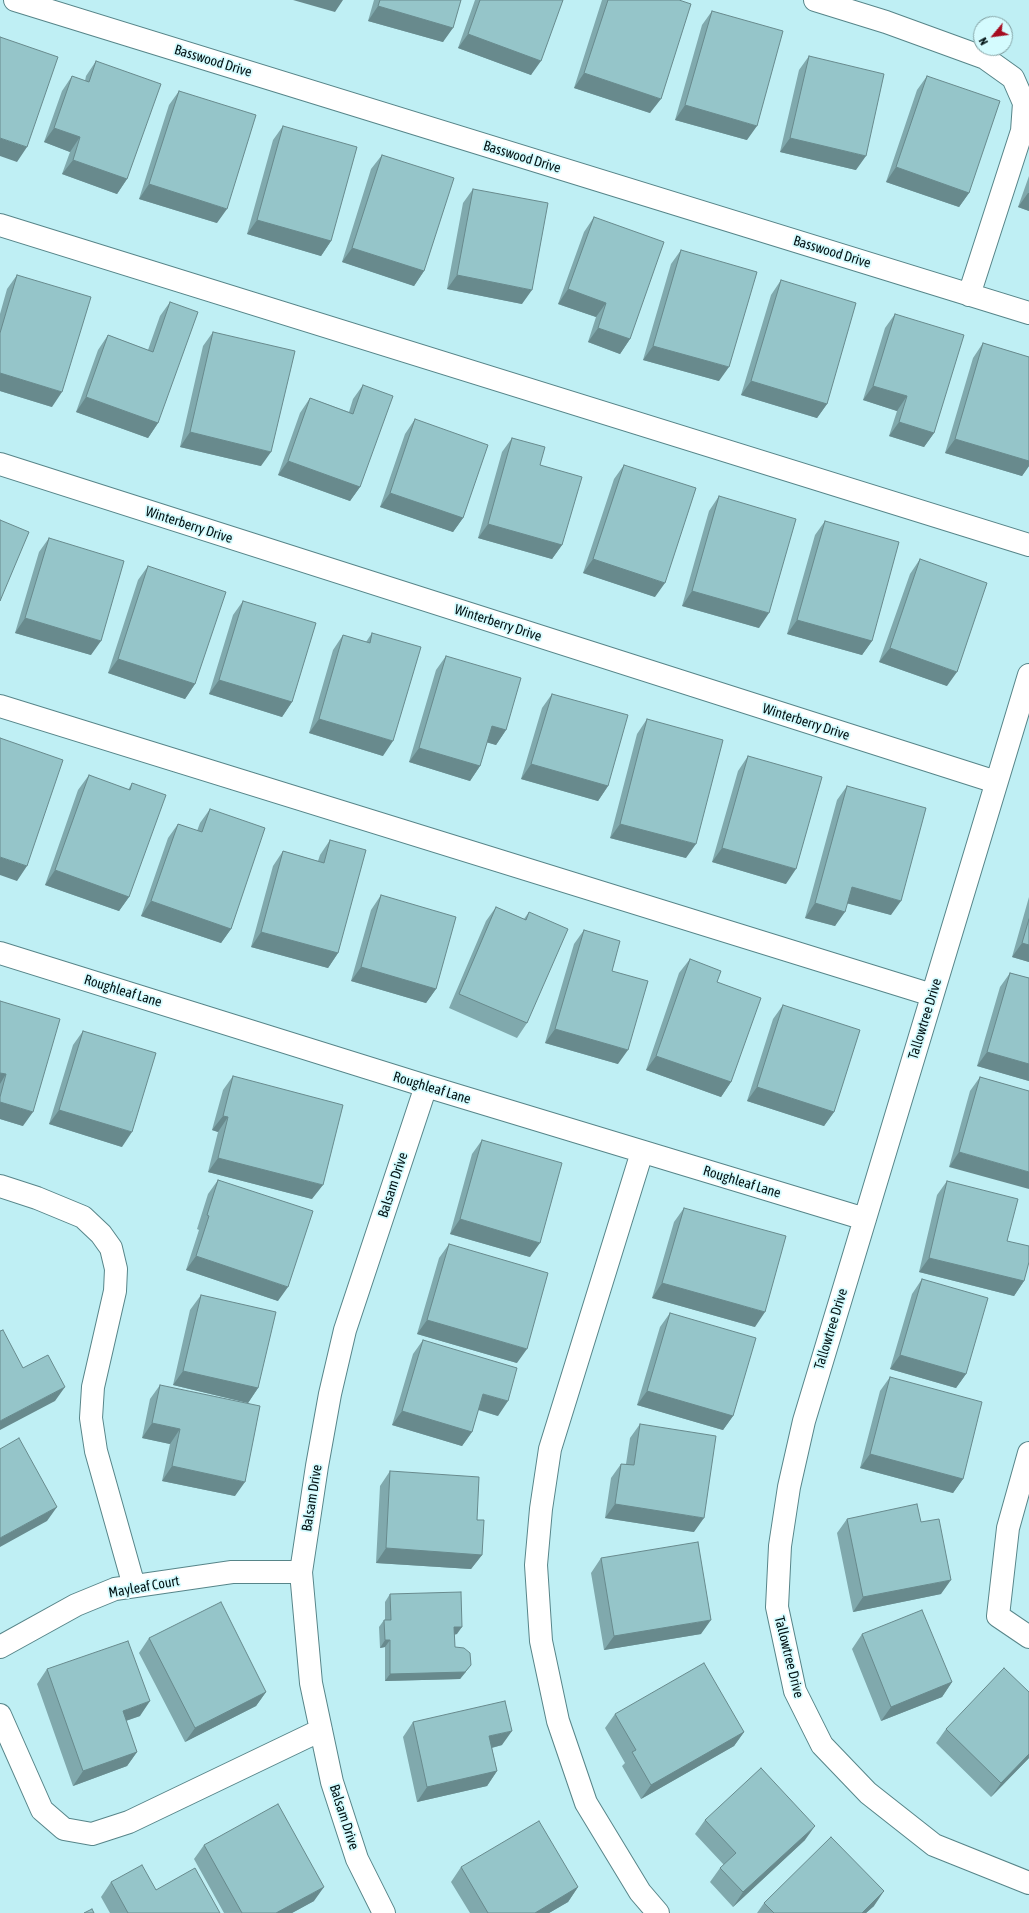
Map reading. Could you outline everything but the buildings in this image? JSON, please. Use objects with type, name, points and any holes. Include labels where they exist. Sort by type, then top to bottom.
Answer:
[{"type":"street","name":"Basswood Drive","points":[[15,0],[1029,313]]},
{"type":"street","points":[[815,0],[886,22],[985,58],[1013,78],[1024,103],[1022,131],[969,295]]},
{"type":"street","points":[[0,225],[1029,545]]},
{"type":"street","name":"Winterberry Drive","points":[[0,464],[996,782]]},
{"type":"street","name":"Tallowtree Drive","points":[[1029,675],[804,1421],[789,1487],[780,1546],[777,1607],[795,1691],[822,1745],[868,1793],[934,1845],[1029,1883]]},
{"type":"street","points":[[0,706],[932,995]]},
{"type":"street","name":"Roughleaf Lane","points":[[0,953],[426,1086],[865,1219]]},
{"type":"street","name":"Balsam Drive","points":[[384,1913],[358,1859],[332,1782],[311,1683],[301,1572],[317,1466],[345,1330],[426,1086]]},
{"type":"street","points":[[642,1152],[550,1449],[541,1509],[536,1565],[541,1641],[558,1721],[586,1804],[640,1892],[658,1913]]},
{"type":"street","points":[[0,1186],[37,1198],[83,1217],[101,1234],[111,1248],[116,1268],[115,1291],[93,1387],[91,1418],[96,1451],[134,1586]]},
{"type":"street","points":[[1029,1453],[1008,1528],[998,1616],[1029,1637]]},
{"type":"street","name":"Mayleaf Court","points":[[0,1647],[76,1605],[115,1589],[232,1572],[301,1572]]},
{"type":"street","points":[[0,1715],[42,1810],[64,1829],[92,1834],[129,1822],[321,1730]]}]
